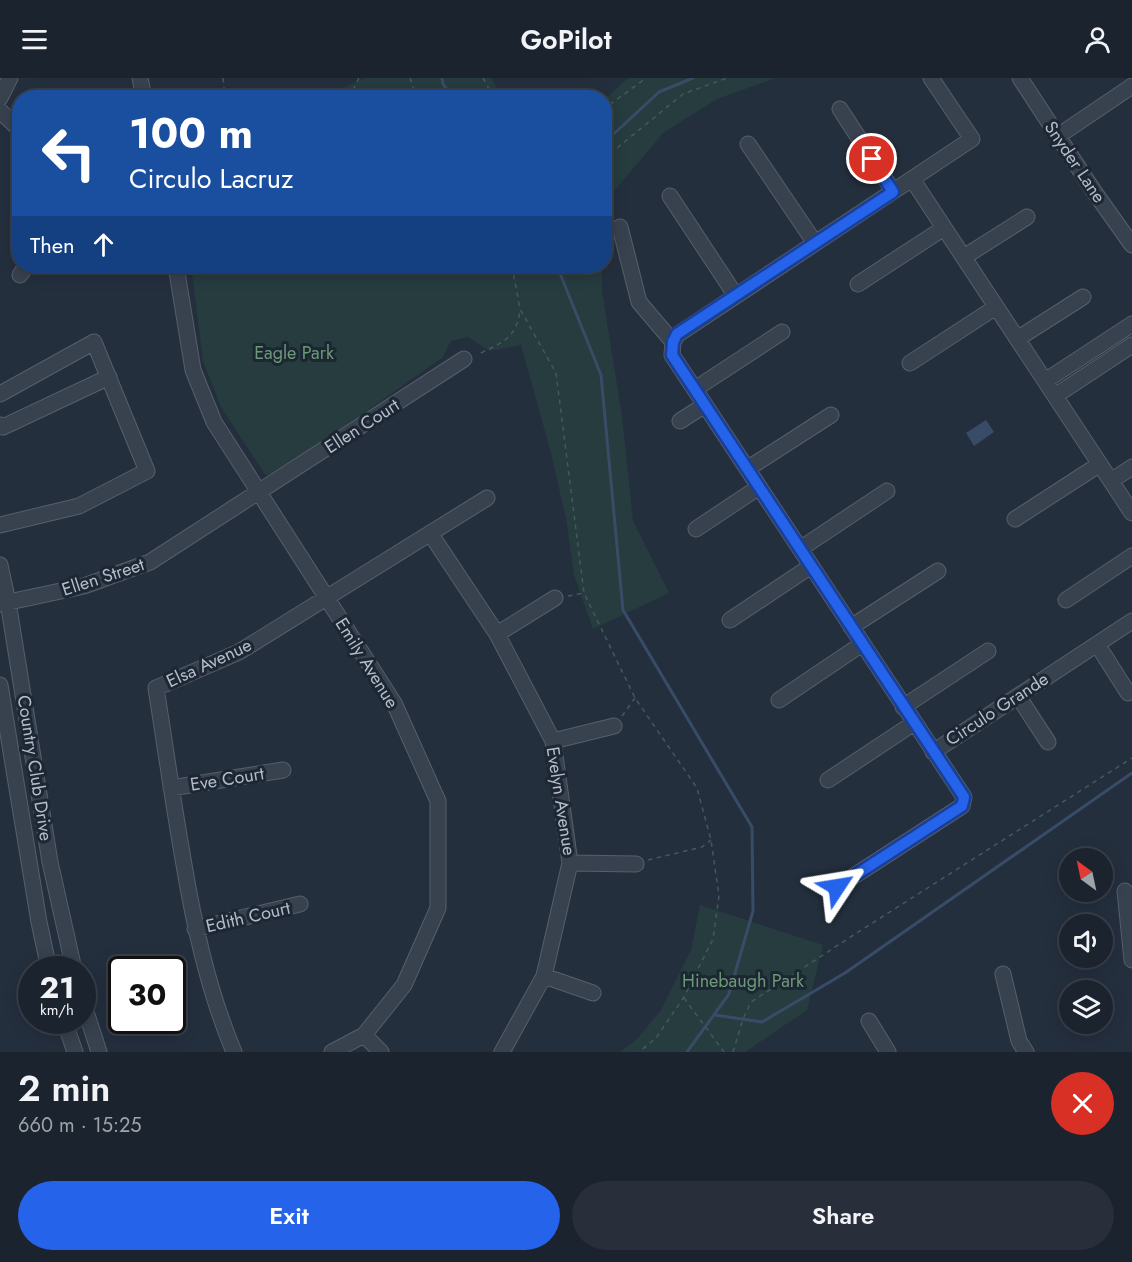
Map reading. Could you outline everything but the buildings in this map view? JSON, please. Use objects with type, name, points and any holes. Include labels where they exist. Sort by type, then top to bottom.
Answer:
[{"type":"street","points":[[0,98],[10,78]]},
{"type":"street","points":[[620,227],[639,302],[673,342],[677,334],[972,139],[931,78]]},
{"type":"street","name":"Snyder Lane","points":[[1020,78],[1132,245]]},
{"type":"street","points":[[1058,136],[1132,86]]},
{"type":"street","points":[[840,109],[893,192]]},
{"type":"street","points":[[0,111],[12,122]]},
{"type":"street","points":[[748,144],[815,243]]},
{"type":"street","points":[[912,179],[1132,513]]},
{"type":"street","points":[[670,196],[736,296]]},
{"type":"street","points":[[964,257],[1027,217]]},
{"type":"street","points":[[858,284],[944,228]]},
{"type":"street","name":"Emily Avenue","points":[[177,273],[193,370],[214,422],[394,703],[438,801],[438,908],[404,985],[364,1035],[332,1052]]},
{"type":"street","points":[[1017,339],[1083,297]]},
{"type":"street","points":[[910,363],[996,307]]},
{"type":"street","points":[[1045,381],[1132,324]]},
{"type":"street","points":[[695,389],[782,332]]},
{"type":"street","points":[[0,394],[94,342],[147,471],[79,506],[0,525]]},
{"type":"street","name":"Circulo Grande","points":[[673,342],[672,355],[933,752],[1132,621]]},
{"type":"street","points":[[1055,396],[1132,345]]},
{"type":"street","name":"Ellen Court","points":[[259,493],[464,359]]},
{"type":"street","points":[[0,425],[3,427],[109,376]]},
{"type":"street","points":[[680,422],[705,405]]},
{"type":"street","points":[[747,469],[831,415]]},
{"type":"street","points":[[1015,519],[1100,464]]},
{"type":"street","points":[[1111,481],[1132,467]]},
{"type":"street","points":[[696,528],[759,488]]},
{"type":"street","points":[[800,549],[887,491]]},
{"type":"street","name":"Ellen Street","points":[[4,603],[84,586],[150,562],[259,493]]},
{"type":"street","name":"Elsa Avenue","points":[[234,1052],[209,983],[195,929],[156,688],[239,652],[486,498]]},
{"type":"street","name":"Evelyn Avenue","points":[[430,533],[497,634],[553,741],[570,863],[544,976],[502,1052]]},
{"type":"street","points":[[1066,600],[1132,556]]},
{"type":"street","name":"Country Club Drive","points":[[0,565],[4,603],[50,862],[71,956]]},
{"type":"street","points":[[730,620],[811,566]]},
{"type":"street","points":[[851,627],[938,572]]},
{"type":"street","points":[[497,634],[555,598]]},
{"type":"street","points":[[779,700],[862,644]]},
{"type":"street","points":[[1097,644],[1128,693]]},
{"type":"street","points":[[903,707],[988,651]]},
{"type":"street","name":"Country Club Drive","points":[[0,685],[46,956]]},
{"type":"street","points":[[1018,696],[1048,742]]},
{"type":"street","points":[[828,780],[914,723]]},
{"type":"street","points":[[553,741],[614,726]]},
{"type":"street","points":[[837,887],[962,806],[964,797],[933,752]]},
{"type":"street","name":"Eve Court","points":[[171,788],[283,770]]},
{"type":"street","points":[[570,863],[636,864]]},
{"type":"street","points":[[1125,891],[1132,960]]},
{"type":"street","name":"Edith Court","points":[[195,929],[300,904]]},
{"type":"street","points":[[1003,974],[1019,1041],[1026,1052]]},
{"type":"street","points":[[544,976],[593,993]]},
{"type":"street","points":[[869,1021],[888,1052]]},
{"type":"street","points":[[69,1034],[75,1052]]},
{"type":"street","points":[[93,1034],[99,1052]]},
{"type":"street","points":[[364,1035],[381,1052]]},
{"type":"path","points":[[612,103],[646,78]]},
{"type":"path","points":[[612,153],[683,94],[726,78]]},
{"type":"path","points":[[481,353],[513,334],[518,322],[520,309],[514,273]]},
{"type":"path","points":[[520,309],[556,373],[584,593],[635,698],[697,788],[711,840],[719,896],[713,939],[684,997],[656,1038],[639,1052]]},
{"type":"path","points":[[555,598],[584,593]]},
{"type":"path","points":[[614,726],[635,698]]},
{"type":"path","points":[[733,1052],[751,1002],[1132,758]]},
{"type":"path","points":[[636,864],[702,847],[711,840]]},
{"type":"path","points":[[684,997],[723,1051]]},
{"type":"green space","points":[[365,78],[491,78],[499,90],[338,90]]},
{"type":"green space","points":[[628,78],[776,78],[717,99],[663,133],[612,194],[612,93]]},
{"type":"green space","name":"Eagle Park","points":[[192,273],[602,273],[602,291],[622,416],[633,521],[669,593],[593,629],[574,575],[566,519],[551,453],[521,345],[490,351],[468,337],[451,341],[442,358],[295,461],[266,476],[221,407],[203,361]]},
{"type":"green space","name":"Hinebaugh Park","points":[[700,905],[823,945],[807,1010],[745,1052],[620,1052],[637,1039],[661,1010],[691,950]]},
{"type":"water","points":[[986,420],[994,432],[974,446],[966,433]]},
{"type":"waterway","points":[[442,78],[447,90]]},
{"type":"waterway","points":[[612,136],[659,92],[693,78]]},
{"type":"waterway","points":[[560,273],[601,375],[623,610],[752,827],[753,911],[729,994],[687,1052]]},
{"type":"waterway","points":[[715,1015],[762,1022],[845,973],[1132,773]]},
{"type":"route","points":[[837,887],[962,806],[964,797],[672,355],[673,342],[677,334],[893,192],[872,159]]}]
